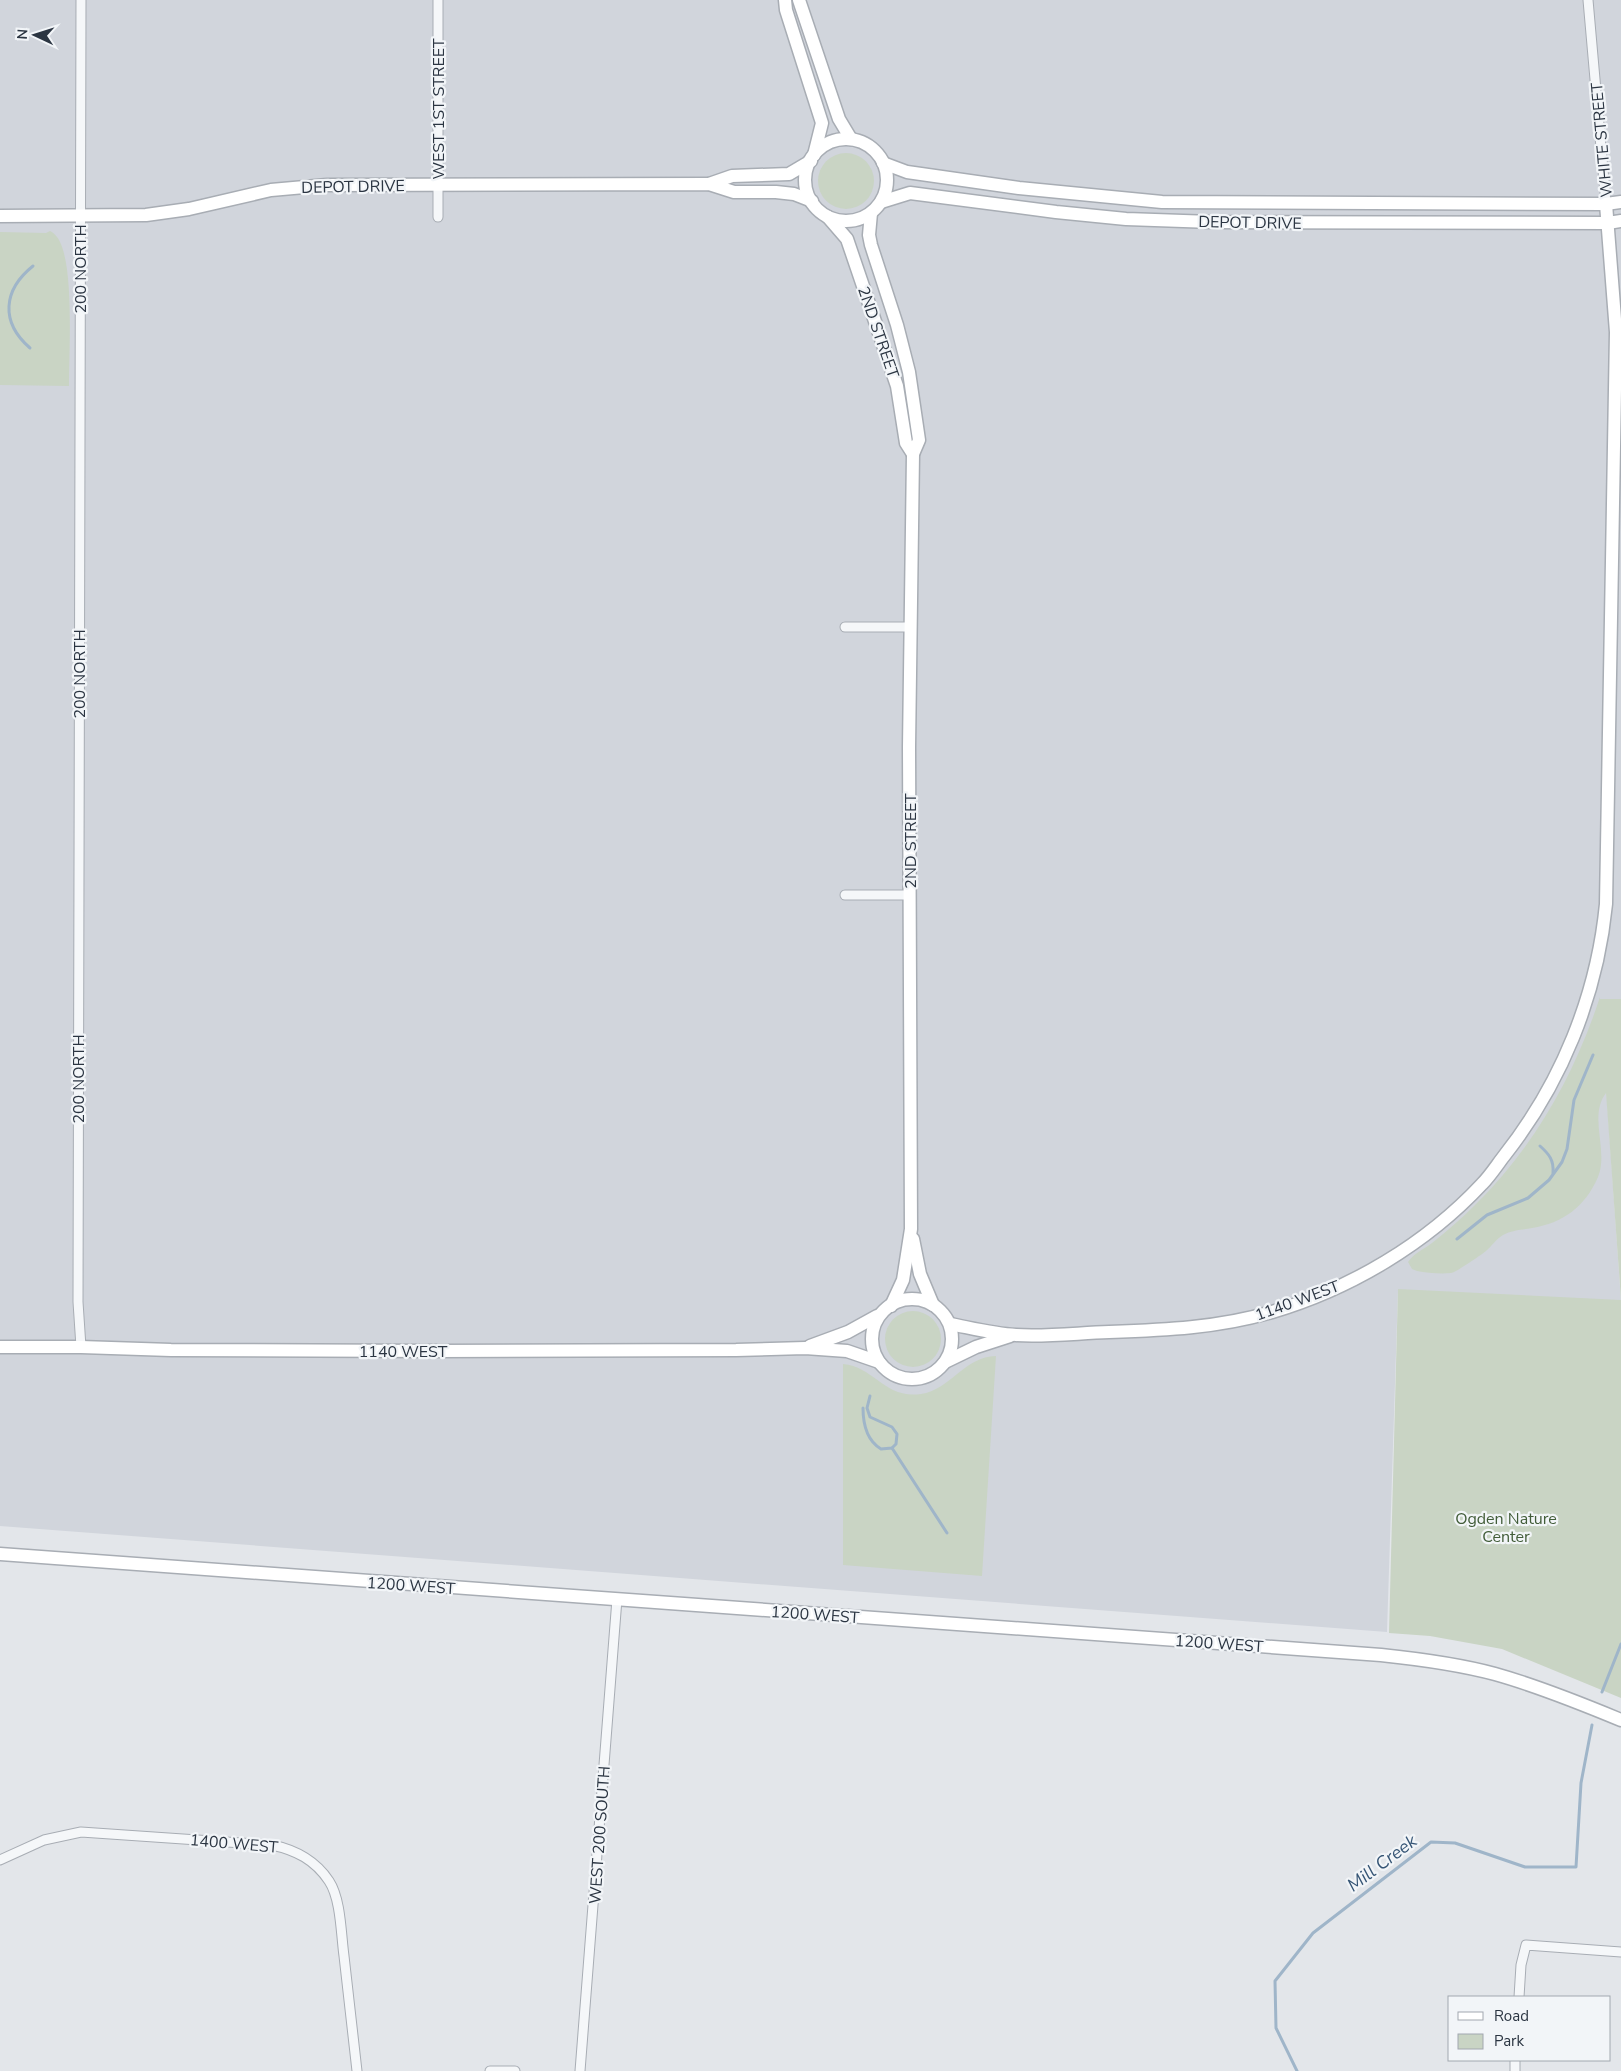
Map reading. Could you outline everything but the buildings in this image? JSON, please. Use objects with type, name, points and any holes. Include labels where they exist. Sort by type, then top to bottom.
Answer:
[{"type":"street","name":"200 NORTH","points":[[81,0],[78,982],[78,1302],[81,1347]]},
{"type":"street","name":"WEST 1ST STREET","points":[[438,0],[438,217]]},
{"type":"street","points":[[785,0],[822,123],[812,158],[807,168],[805,182],[808,196],[816,208],[827,217],[841,221],[856,220],[872,212],[881,202],[887,185],[884,163],[872,148],[862,142],[851,139],[837,140],[824,146],[812,158]]},
{"type":"street","points":[[799,0],[839,119],[851,139]]},
{"type":"street","name":"WHITE STREET","points":[[1522,1133],[1548,1092],[1569,1050],[1587,1002],[1604,926],[1606,904],[1616,332],[1615,222],[1606,204],[1588,0]]},
{"type":"street","name":"DEPOT DRIVE","points":[[709,184],[732,176],[789,174],[812,158]]},
{"type":"street","name":"DEPOT DRIVE","points":[[884,163],[907,172],[1019,188],[1162,202],[1606,204],[1621,202]]},
{"type":"street","name":"DEPOT DRIVE","points":[[0,216],[80,217],[146,215],[189,209],[271,190],[327,184],[709,184],[734,192],[794,194],[812,201]]},
{"type":"street","name":"DEPOT DRIVE","points":[[881,202],[910,192],[1074,214],[1212,222],[1615,222]]},
{"type":"street","name":"2ND STREET","points":[[872,212],[869,235],[871,245],[897,325],[909,372],[919,440],[914,454],[910,627],[911,1229],[903,1280],[891,1306]]},
{"type":"street","name":"2ND STREET","points":[[827,217],[847,239],[897,386],[906,442],[914,454]]},
{"type":"street","points":[[845,627],[910,627]]},
{"type":"street","points":[[845,896],[910,895]]},
{"type":"street","name":"1140 WEST","points":[[950,1324],[1015,1335],[1171,1330],[1222,1324],[1271,1312],[1319,1296],[1368,1271],[1410,1246],[1439,1223],[1483,1184],[1522,1133]]},
{"type":"street","name":"2ND STREET","points":[[911,1229],[920,1274],[933,1305]]},
{"type":"street","points":[[913,1300],[933,1305],[943,1313],[950,1324],[951,1350],[945,1362],[930,1374],[912,1379],[899,1377],[888,1371],[879,1362],[873,1351],[872,1327],[878,1316],[891,1306],[902,1301],[913,1300]]},
{"type":"street","name":"1140 WEST","points":[[805,1348],[848,1332],[878,1316]]},
{"type":"street","name":"1140 WEST","points":[[945,1362],[976,1346],[1015,1335]]},
{"type":"street","name":"1140 WEST","points":[[0,1347],[386,1351],[736,1350],[805,1348],[847,1351],[879,1362]]},
{"type":"street","name":"1200 WEST","points":[[0,1554],[501,1592],[1337,1651],[1458,1666],[1500,1676],[1570,1699],[1621,1720]]},
{"type":"street","name":"WEST 200 SOUTH","points":[[580,2071],[617,1599]]},
{"type":"street","name":"1400 WEST","points":[[0,1860],[44,1840],[81,1832],[272,1845],[288,1848],[304,1855],[317,1866],[330,1883],[338,1910],[358,2071]]},
{"type":"street","points":[[1519,1996],[1521,1965],[1526,1945],[1621,1952]]},
{"type":"street","points":[[490,2071],[515,2071]]},
{"type":"shaded area","points":[[0,0],[1621,0],[1621,999],[1600,1000],[1621,1301],[1398,1290],[1387,1632],[0,1526]]},
{"type":"green space","points":[[841,153],[851,153],[866,161],[872,170],[874,181],[872,192],[866,201],[851,209],[841,209],[830,204],[823,197],[818,186],[818,176],[823,165],[830,158]]},
{"type":"green space","points":[[50,231],[56,235],[60,242],[67,272],[70,312],[69,386],[0,385],[0,232],[46,233]]},
{"type":"green space","points":[[1600,997],[1600,999],[1621,999],[1621,1300],[1606,1093],[1601,1102],[1598,1123],[1601,1167],[1593,1188],[1580,1205],[1563,1218],[1554,1222],[1503,1235],[1483,1253],[1453,1272],[1434,1273],[1412,1269],[1408,1262],[1410,1259],[1443,1234],[1475,1205],[1496,1183],[1534,1135],[1565,1082],[1578,1055]]},
{"type":"green space","name":"Ogden Nature Center","points":[[1398,1289],[1621,1300],[1621,1698],[1502,1649],[1430,1636],[1389,1633]]},
{"type":"green space","points":[[913,1311],[924,1313],[933,1319],[939,1328],[941,1339],[939,1350],[933,1359],[924,1365],[913,1367],[902,1365],[893,1359],[887,1350],[885,1339],[887,1328],[893,1319],[902,1313]]},
{"type":"green space","points":[[996,1356],[982,1576],[843,1565],[843,1364],[854,1366],[898,1392],[921,1394],[941,1386],[975,1361],[985,1357]]},
{"type":"waterway","points":[[30,348],[20,338],[14,328],[9,306],[16,285],[33,266]]},
{"type":"waterway","points":[[1457,1239],[1487,1215],[1528,1198],[1549,1180],[1562,1162],[1567,1149],[1574,1100],[1593,1055]]},
{"type":"waterway","points":[[1540,1146],[1553,1164],[1553,1173]]},
{"type":"waterway","points":[[863,1408],[866,1431],[872,1441],[881,1449],[892,1448],[896,1444],[897,1434],[892,1427],[870,1417],[867,1408],[870,1396]]},
{"type":"waterway","points":[[892,1448],[947,1533]]},
{"type":"waterway","name":"Mill Creek","points":[[1602,1692],[1621,1644]]},
{"type":"waterway","name":"Mill Creek","points":[[1297,2071],[1276,2028],[1275,1981],[1313,1933],[1431,1842],[1455,1843],[1525,1867],[1576,1867],[1581,1783],[1592,1725]]}]
